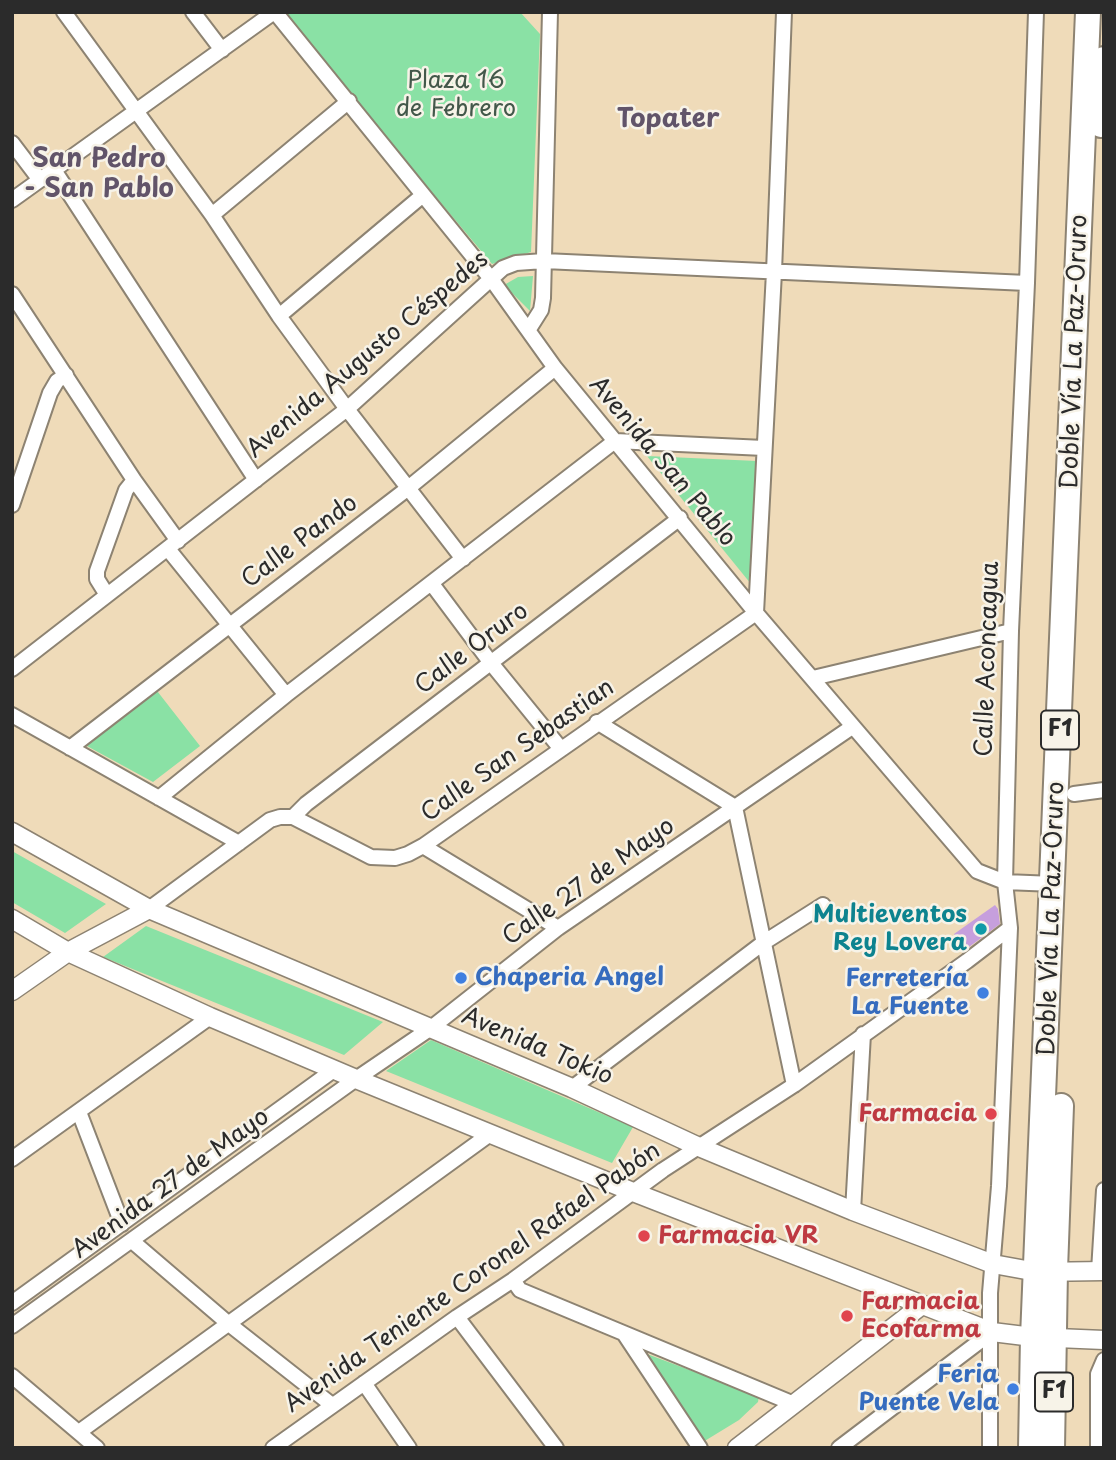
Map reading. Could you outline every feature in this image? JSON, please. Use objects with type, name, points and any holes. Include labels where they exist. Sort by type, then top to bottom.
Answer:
[{"type":"highway","name":"Doble Vía La Paz-Oruro","points":[[1031,1448],[1044,1337],[1054,884],[1088,12]]},
{"type":"highway","name":"Doble Vía La Paz-Oruro","points":[[1046,1271],[1074,794],[1104,59]]},
{"type":"highway","name":"Doble Vía La Paz-Oruro","points":[[1044,1337],[1052,1448]]},
{"type":"street","points":[[64,12],[212,215],[279,316],[407,489],[463,559]]},
{"type":"street","points":[[193,12],[222,50]]},
{"type":"street","points":[[12,200],[275,12]]},
{"type":"street","name":"Avenida San Pablo","points":[[275,12],[492,280],[555,368],[852,727],[977,871],[1005,882],[1054,884]]},
{"type":"street","points":[[529,329],[541,310],[550,12]]},
{"type":"street","points":[[756,612],[774,272],[784,12]]},
{"type":"street","name":"Calle Aconcagua","points":[[990,1448],[990,1293],[999,1186],[1010,928],[1005,882],[1011,631],[1036,12]]},
{"type":"street","points":[[212,215],[349,101]]},
{"type":"street","points":[[12,143],[40,180]]},
{"type":"street","points":[[54,170],[256,480]]},
{"type":"street","points":[[279,316],[423,195]]},
{"type":"street","name":"Avenida Augusto Céspedes","points":[[12,669],[347,409],[503,268],[516,263],[544,261],[1027,283]]},
{"type":"street","points":[[12,294],[134,480],[173,545],[229,624],[286,695]]},
{"type":"street","name":"Calle Pando","points":[[70,748],[407,489],[555,368]]},
{"type":"street","points":[[12,505],[50,393],[57,381],[66,375]]},
{"type":"street","points":[[159,798],[286,695],[615,441],[764,448]]},
{"type":"street","points":[[107,595],[97,579],[97,571],[126,490],[134,480]]},
{"type":"street","name":"Calle Oruro","points":[[293,817],[306,804],[680,518]]},
{"type":"street","points":[[432,584],[491,663],[561,749]]},
{"type":"street","name":"Calle San Sebastian","points":[[293,817],[371,857],[395,858],[423,846],[756,612]]},
{"type":"street","points":[[813,678],[1011,631]]},
{"type":"street","points":[[12,715],[239,843]]},
{"type":"street","points":[[597,722],[735,807],[794,1085]]},
{"type":"street","name":"Calle 27 de Mayo","points":[[356,1079],[431,1028],[558,928],[852,727]]},
{"type":"street","points":[[1074,794],[1104,790]]},
{"type":"street","points":[[12,992],[68,952],[149,909],[270,820],[293,817]]},
{"type":"street","name":"Avenida Tokio","points":[[12,832],[149,909],[572,1088],[699,1147],[853,1211],[993,1264],[1046,1271],[1101,1271]]},
{"type":"street","points":[[423,846],[558,928]]},
{"type":"street","points":[[572,1088],[764,943],[822,905]]},
{"type":"street","points":[[12,919],[68,952],[356,1079],[633,1192],[992,1332],[1104,1340]]},
{"type":"street","points":[[699,1147],[794,1085],[1010,928]]},
{"type":"street","points":[[12,1159],[211,1017]]},
{"type":"street","points":[[853,1211],[863,1034]]},
{"type":"street","name":"Avenida 27 de Mayo","points":[[12,1303],[335,1069]]},
{"type":"street","name":"Avenida 27 de Mayo","points":[[12,1326],[356,1079]]},
{"type":"street","points":[[79,1112],[122,1224]]},
{"type":"street","points":[[79,1432],[490,1134]]},
{"type":"street","name":"Avenida Teniente Coronel Rafael Pabón","points":[[273,1448],[699,1147]]},
{"type":"street","points":[[1101,1271],[1104,1190]]},
{"type":"street","points":[[132,1241],[229,1324],[332,1405]]},
{"type":"street","points":[[513,1280],[520,1290],[794,1404]]},
{"type":"street","points":[[737,1448],[922,1304]]},
{"type":"street","points":[[457,1317],[555,1448]]},
{"type":"street","points":[[839,1448],[992,1332]]},
{"type":"street","points":[[625,1335],[700,1448]]},
{"type":"street","points":[[1098,1448],[1098,1374],[1104,1360]]},
{"type":"street","points":[[12,1376],[97,1448]]},
{"type":"street","points":[[364,1383],[409,1448]]},
{"type":"green space","name":"Plaza 16 de Febrero","points":[[281,12],[520,12],[540,34],[531,252],[492,264]]},
{"type":"green space","points":[[533,276],[530,311],[504,285],[518,277]]},
{"type":"green space","points":[[647,456],[757,461],[751,584]]},
{"type":"green space","points":[[154,687],[200,746],[153,782],[85,745]]},
{"type":"green space","points":[[12,851],[106,904],[65,933],[12,902]]},
{"type":"green space","points":[[146,926],[383,1022],[344,1055],[103,957]]},
{"type":"green space","points":[[431,1040],[633,1127],[612,1163],[386,1071]]},
{"type":"green space","points":[[647,1354],[759,1396],[758,1402],[739,1420],[703,1442]]},
{"type":"building","name":"Multieventos Rey Lovera","points":[[995,905],[1000,924],[965,950],[954,934]]},
{"type":"place","name":"Multieventos Rey Lovera","points":[[981,929]]},
{"type":"place","name":"Chaperia Angel","points":[[461,978]]},
{"type":"place","name":"Ferretería La Fuente","points":[[983,993]]},
{"type":"place","name":"Farmacia","points":[[991,1114]]},
{"type":"place","name":"Farmacia VR","points":[[644,1236]]},
{"type":"place","name":"Farmacia Ecofarma","points":[[847,1316]]},
{"type":"place","name":"Feria Puente Vela","points":[[1013,1389]]},
{"type":"district","name":"Topater","points":[[668,120]]},
{"type":"district","name":"San Pedro - San Pablo","points":[[99,175]]}]
